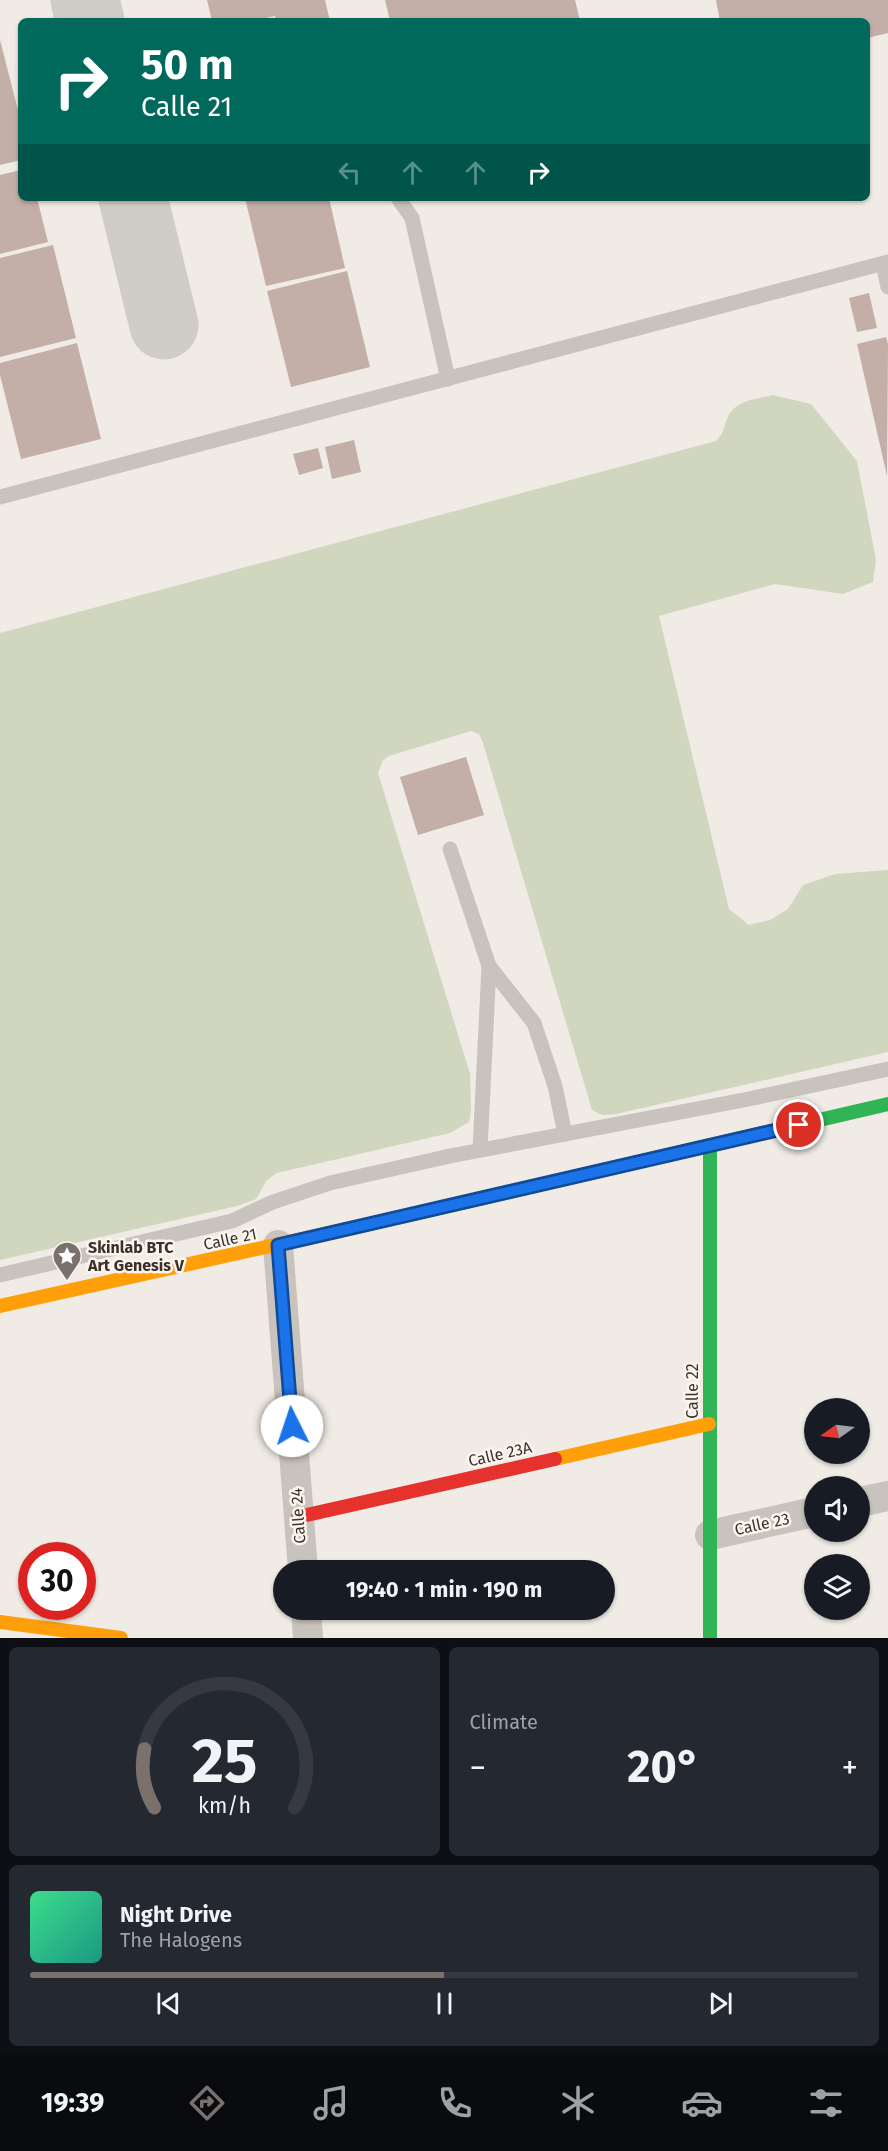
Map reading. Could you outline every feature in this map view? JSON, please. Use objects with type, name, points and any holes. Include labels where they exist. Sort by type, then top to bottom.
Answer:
[{"type":"street","name":"Calle 21","points":[[0,1306],[278,1245],[888,1104]]},
{"type":"street","name":"Calle 22","points":[[710,1145],[710,1638]]},
{"type":"street","name":"Calle 24","points":[[278,1245],[302,1560]]},
{"type":"street","name":"Calle 23A","points":[[298,1517],[709,1424]]},
{"type":"street","points":[[870,1500],[888,1496]]},
{"type":"street","name":"Calle 23","points":[[710,1535],[804,1514]]},
{"type":"street","points":[[307,1620],[308,1638]]},
{"type":"street","points":[[0,1622],[121,1638]]},
{"type":"lane","points":[[400,201],[412,218],[448,379]]},
{"type":"lane","points":[[0,497],[885,263],[888,286]]},
{"type":"lane","points":[[450,849],[489,966],[534,1023],[555,1086],[564,1134]]},
{"type":"lane","points":[[480,1150],[489,966]]},
{"type":"lane","points":[[0,1275],[232,1221],[273,1202],[330,1183],[480,1150],[749,1099],[888,1069]]},
{"type":"green space","points":[[773,395],[811,404],[857,461],[876,560],[873,582],[843,594],[775,584],[659,616],[729,909],[749,925],[770,920],[788,909],[803,885],[835,874],[888,870],[888,1052],[616,1114],[602,1115],[592,1110],[483,743],[479,734],[471,731],[389,756],[383,760],[378,773],[470,1074],[469,1122],[450,1133],[277,1173],[267,1180],[256,1199],[237,1206],[0,1260],[0,633],[716,441],[730,413],[735,408],[746,401]]},
{"type":"building","points":[[207,0],[325,0],[329,18],[275,18],[275,16],[211,18]]},
{"type":"building","points":[[385,0],[575,0],[579,18],[389,18]]},
{"type":"building","points":[[716,0],[888,0],[888,33],[870,37],[870,18],[719,18]]},
{"type":"building","points":[[0,40],[18,110],[18,161],[0,165]]},
{"type":"building","points":[[18,171],[18,201],[38,201],[48,242],[0,254],[0,175]]},
{"type":"building","points":[[246,201],[330,201],[345,268],[266,286]]},
{"type":"building","points":[[53,245],[76,338],[0,357],[0,258]]},
{"type":"building","points":[[347,271],[370,367],[291,387],[267,291]]},
{"type":"building","points":[[869,293],[877,328],[857,332],[849,298]]},
{"type":"building","points":[[886,337],[888,344],[887,476],[857,344]]},
{"type":"building","points":[[77,343],[101,439],[21,459],[0,375],[0,363]]},
{"type":"building","points":[[354,440],[361,472],[332,479],[325,447]]},
{"type":"building","points":[[318,448],[323,468],[299,475],[293,454]]},
{"type":"building","points":[[466,757],[484,815],[418,835],[400,777]]},
{"type":"taxiway","points":[[85,0],[89,18]]},
{"type":"taxiway","points":[[134,201],[164,325]]},
{"type":"traffic: fast","points":[[414,1214],[888,1104]]},
{"type":"traffic: fast","points":[[710,1145],[710,1638]]},
{"type":"traffic: slow","points":[[0,1306],[414,1214]]},
{"type":"traffic: slow","points":[[555,1459],[709,1424]]},
{"type":"traffic: slow","points":[[0,1622],[121,1638]]},
{"type":"traffic: jam","points":[[298,1517],[555,1459]]},
{"type":"place","name":"Skinlab BTC Art Genesis V","points":[[67,1282]]},
{"type":"route","points":[[292,1426],[278,1245],[799,1125]]}]
